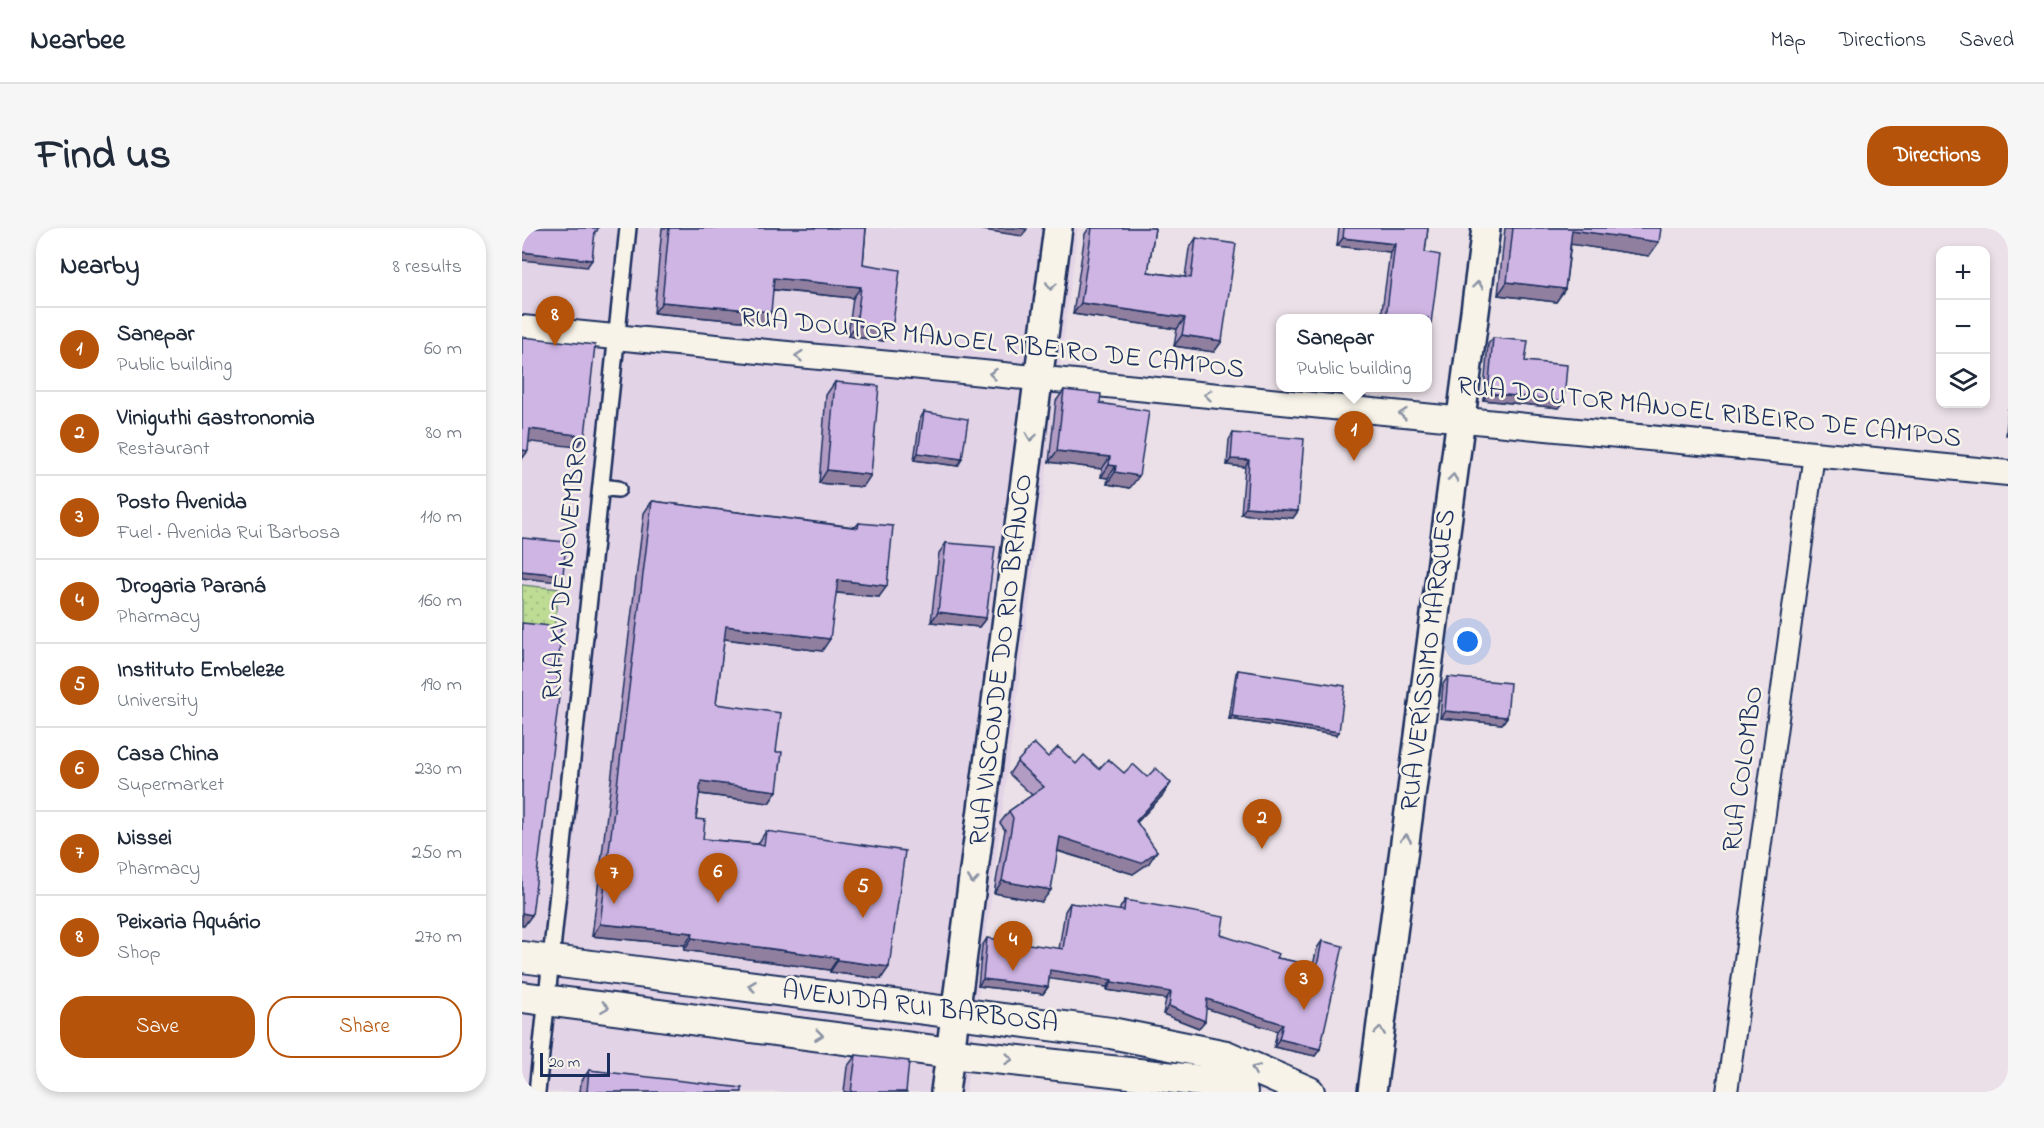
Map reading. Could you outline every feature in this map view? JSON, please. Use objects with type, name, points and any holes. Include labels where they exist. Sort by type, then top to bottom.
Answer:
[{"type":"main road","name":"RUA VISCONDE DO RIO BRANCO","points":[[945,1092],[1058,228]]},
{"type":"main road","name":"RUA VERÍSSIMO MARQUES","points":[[1372,1092],[1486,228]]},
{"type":"main road","name":"AVENIDA RUI BARBOSA","points":[[536,959],[1111,1033],[1226,1056],[1309,1092]]},
{"type":"main road","name":"AVENIDA RUI BARBOSA","points":[[534,998],[950,1053],[1220,1083],[1242,1092]]},
{"type":"street","name":"RUA XV DE NOVEMBRO","points":[[537,1092],[534,998],[536,959],[601,487],[628,228]]},
{"type":"street","name":"RUA DOUTOR MANOEL RIBEIRO DE CAMPOS","points":[[522,328],[2008,472]]},
{"type":"street","name":"RUA COLOMBO","points":[[1727,1092],[1814,454]]},
{"type":"street","points":[[601,487],[618,489]]},
{"type":"shaded area","points":[[522,228],[1078,228],[966,1092],[522,1092]]},
{"type":"green space","points":[[522,585],[559,589],[553,638],[522,630]]},
{"type":"building","points":[[522,228],[598,228],[595,231],[592,260],[522,252]]},
{"type":"building","points":[[669,228],[866,228],[863,264],[900,270],[892,330],[856,325],[861,287],[774,278],[771,312],[662,302]]},
{"type":"building","points":[[1092,228],[1155,228],[1148,272],[1191,278],[1196,238],[1236,244],[1222,341],[1182,335],[1185,318],[1081,303]]},
{"type":"building","points":[[1344,228],[1428,228],[1425,252],[1440,255],[1432,316],[1386,314],[1395,244],[1343,238]]},
{"type":"building","points":[[1513,228],[1661,228],[1659,242],[1572,230],[1565,289],[1507,282]]},
{"type":"building","points":[[522,337],[595,345],[585,436],[530,429],[528,451],[522,450]]},
{"type":"building","points":[[1493,338],[1528,341],[1525,361],[1567,365],[1564,401],[1488,393]]},
{"type":"building","points":[[835,382],[879,386],[871,475],[827,470]]},
{"type":"building","points":[[1064,390],[1101,394],[1100,403],[1149,411],[1139,476],[1115,472],[1116,466],[1109,465],[1110,457],[1057,451]]},
{"type":"building","points":[[924,412],[968,419],[962,459],[918,453]]},
{"type":"building","points":[[1233,433],[1304,439],[1298,511],[1246,507],[1249,460],[1231,459]]},
{"type":"building","points":[[652,501],[858,528],[859,523],[893,526],[887,586],[838,580],[830,639],[726,626],[716,704],[781,713],[776,752],[782,752],[777,791],[701,781],[696,819],[705,820],[703,839],[764,845],[766,831],[905,851],[889,967],[692,938],[693,933],[600,924]]},
{"type":"building","points":[[522,538],[566,542],[563,575],[522,571]]},
{"type":"building","points":[[946,543],[995,547],[986,618],[938,612]]},
{"type":"building","points":[[522,623],[561,627],[557,688],[560,689],[532,915],[522,913]]},
{"type":"building","points":[[1238,670],[1345,686],[1339,732],[1232,716]]},
{"type":"building","points":[[1448,677],[1510,683],[1507,717],[1445,711]]},
{"type":"building","points":[[1034,743],[1048,757],[1058,747],[1076,764],[1084,755],[1099,769],[1108,759],[1124,773],[1133,764],[1147,777],[1156,768],[1171,783],[1136,821],[1157,851],[1141,863],[1060,837],[1051,890],[1002,881],[1013,818],[1009,811],[1044,787],[1017,762]]},
{"type":"building","points":[[1125,900],[1224,917],[1221,935],[1279,954],[1277,958],[1317,966],[1322,941],[1343,946],[1320,1049],[1279,1039],[1283,1024],[1207,999],[1205,1021],[1169,1006],[1171,992],[1112,982],[1112,980],[1050,970],[1048,987],[983,979],[987,938],[1063,949],[1070,903],[1124,911]]},
{"type":"building","points":[[856,1055],[909,1061],[906,1092],[851,1092]]},
{"type":"building","points":[[589,1070],[742,1088],[742,1092],[587,1092]]},
{"type":"place","name":"Peixaria Aquário","points":[[555,346]]},
{"type":"place","name":"Sanepar","points":[[1354,461]]},
{"type":"place","name":"Viniguthi Gastronomia","points":[[1262,849]]},
{"type":"place","name":"Casa China","points":[[718,903]]},
{"type":"place","name":"Nissei","points":[[614,904]]},
{"type":"place","name":"Instituto Embeleze","points":[[863,918]]},
{"type":"place","name":"Drogaria Paraná","points":[[1013,971]]},
{"type":"place","name":"Posto Avenida","points":[[1304,1010]]}]
